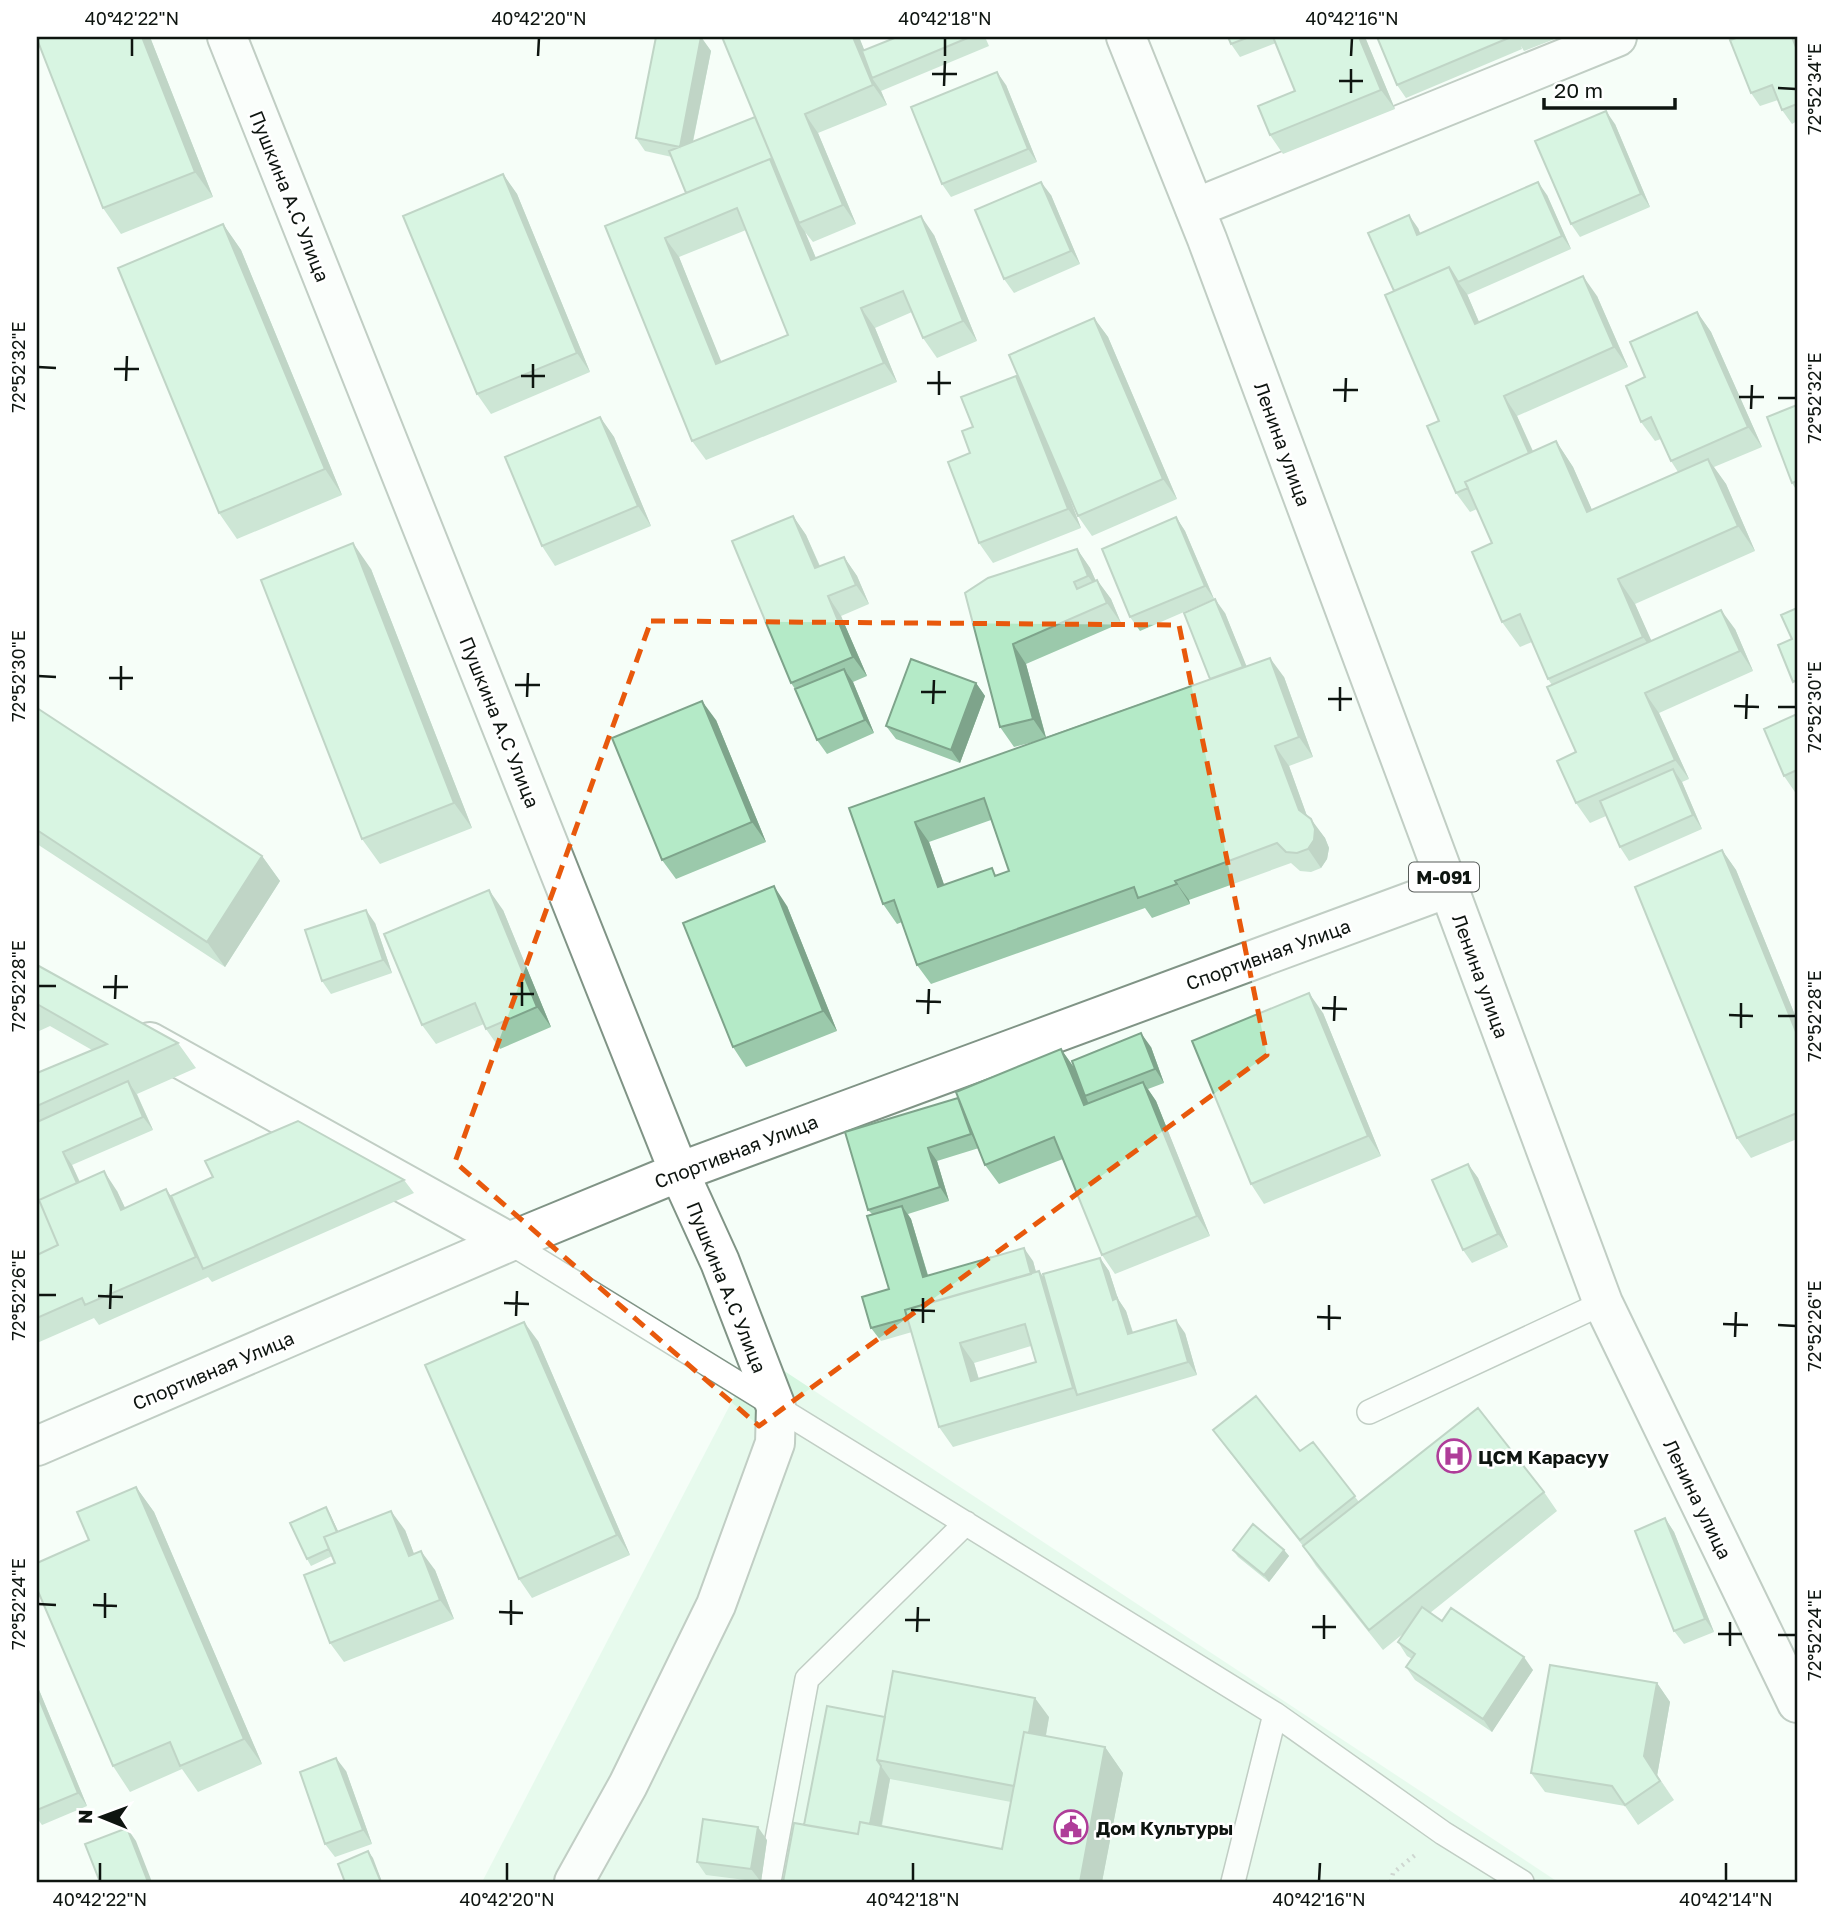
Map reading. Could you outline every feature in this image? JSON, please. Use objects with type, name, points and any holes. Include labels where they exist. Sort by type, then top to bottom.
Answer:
[{"type":"street","name":"Пушкина А.С Улица","points":[[227,37],[679,1172],[720,1262],[776,1407]]},
{"type":"street","name":"Ленина улица","points":[[1126,37],[1195,208],[1603,1303],[1797,1703]]},
{"type":"street","points":[[1195,208],[1617,37]]},
{"type":"street","name":"Спортивная Улица","points":[[37,1446],[509,1242],[679,1172],[1448,888]]},
{"type":"street","points":[[121,1026],[509,1242]]},
{"type":"street","points":[[574,1882],[628,1785],[716,1605],[775,1443],[776,1407]]},
{"type":"lane","points":[[509,1242],[1275,1714],[1443,1833],[1522,1882]]},
{"type":"lane","points":[[1369,1412],[1603,1303]]},
{"type":"lane","points":[[769,1882],[807,1679],[966,1523]]},
{"type":"lane","points":[[1233,1882],[1275,1714]]},
{"type":"highlighted area","points":[[651,621],[1179,625],[1267,1055],[759,1426],[455,1162]]},
{"type":"green space","points":[[757,1353],[1558,1882],[482,1882]]},
{"type":"building","points":[[37,37],[142,37],[195,172],[103,208]]},
{"type":"building","points":[[656,37],[701,37],[680,147],[636,138]]},
{"type":"building","points":[[722,37],[853,37],[873,85],[805,114],[843,205],[799,223]]},
{"type":"building","points":[[897,37],[970,37],[872,78],[862,51]]},
{"type":"building","points":[[1228,37],[1249,37],[1231,44]]},
{"type":"building","points":[[1273,37],[1359,37],[1381,90],[1270,135],[1258,106],[1295,91]]},
{"type":"building","points":[[1377,37],[1511,37],[1397,85]]},
{"type":"building","points":[[1739,37],[1792,37],[1797,50],[1797,104],[1782,110],[1772,85],[1751,93],[1730,40]]},
{"type":"building","points":[[997,72],[1028,149],[942,184],[911,107]]},
{"type":"building","points":[[1606,111],[1641,194],[1571,224],[1535,141]]},
{"type":"building","points":[[755,117],[775,165],[770,159],[686,193],[669,151]]},
{"type":"building","points":[[770,159],[811,260],[921,216],[963,321],[923,338],[903,291],[861,308],[884,363],[692,441],[605,226]],"holes":[[[737,208],[788,335],[716,364],[665,238]]]},
{"type":"building","points":[[503,174],[577,353],[477,394],[403,216]]},
{"type":"building","points":[[1041,182],[1071,251],[1004,279],[975,210]]},
{"type":"building","points":[[1538,182],[1562,236],[1458,282],[1449,267],[1394,291],[1368,233],[1409,215],[1417,235]]},
{"type":"building","points":[[223,224],[325,469],[219,513],[118,268]]},
{"type":"building","points":[[1449,267],[1475,324],[1583,276],[1614,347],[1504,396],[1529,453],[1465,482],[1468,488],[1456,493],[1427,426],[1439,421],[1385,295]]},
{"type":"building","points":[[1697,312],[1748,427],[1671,461],[1651,417],[1641,422],[1626,386],[1645,377],[1630,342]]},
{"type":"building","points":[[1094,318],[1163,479],[1078,516],[1009,355]]},
{"type":"building","points":[[1016,376],[1068,509],[979,543],[948,462],[970,453],[962,431],[973,427],[961,397]]},
{"type":"building","points":[[1797,405],[1797,481],[1792,483],[1767,417]]},
{"type":"building","points":[[600,417],[638,506],[542,546],[505,457]]},
{"type":"building","points":[[1556,441],[1587,512],[1708,459],[1738,526],[1618,579],[1643,637],[1548,679],[1520,614],[1502,622],[1472,552],[1492,543],[1465,482]]},
{"type":"building","points":[[793,516],[815,568],[844,557],[856,585],[828,596],[853,657],[791,683],[732,541]]},
{"type":"building","points":[[1176,517],[1205,586],[1130,617],[1102,549]]},
{"type":"building","points":[[353,543],[454,803],[362,839],[261,580]]},
{"type":"building","points":[[1077,549],[1088,576],[1074,582],[1077,589],[1097,580],[1107,603],[1013,644],[1033,719],[1000,727],[965,593],[988,578]]},
{"type":"building","points":[[1215,599],[1243,667],[1210,679],[1184,613]]},
{"type":"building","points":[[1797,608],[1797,680],[1793,682],[1778,645],[1792,639],[1781,615]]},
{"type":"building","points":[[1721,610],[1740,651],[1645,693],[1675,760],[1576,803],[1557,761],[1576,752],[1547,687]]},
{"type":"building","points":[[1270,658],[1299,737],[1275,746],[1299,810],[1311,819],[1315,829],[1314,840],[1308,849],[1297,853],[1286,852],[1277,843],[1175,881],[1177,884],[1138,898],[1134,887],[917,965],[894,900],[883,904],[849,808]],"holes":[[[984,798],[1009,871],[995,876],[992,868],[938,887],[915,822]]]},
{"type":"building","points":[[911,659],[976,683],[951,750],[886,726]]},
{"type":"building","points":[[844,669],[865,720],[817,740],[795,689]]},
{"type":"building","points":[[702,701],[752,822],[662,860],[612,738]]},
{"type":"building","points":[[37,708],[262,856],[207,942],[37,830]]},
{"type":"building","points":[[1797,714],[1797,770],[1784,776],[1764,729]]},
{"type":"building","points":[[1673,769],[1693,815],[1620,847],[1600,801]]},
{"type":"building","points":[[1722,850],[1797,1034],[1797,1113],[1737,1138],[1635,887]]},
{"type":"building","points":[[774,886],[823,1011],[733,1047],[683,923]]},
{"type":"building","points":[[489,890],[537,1007],[486,1029],[475,1003],[422,1025],[384,934]]},
{"type":"building","points":[[366,910],[383,960],[322,981],[305,930]]},
{"type":"building","points":[[37,965],[178,1043],[37,1106],[37,1073],[107,1044],[37,1004]]},
{"type":"building","points":[[1309,993],[1368,1136],[1251,1184],[1192,1041]]},
{"type":"building","points":[[1141,1033],[1155,1069],[1085,1096],[1072,1061]]},
{"type":"building","points":[[1061,1049],[1084,1105],[1143,1082],[1197,1216],[1102,1255],[1054,1137],[985,1165],[956,1092]]},
{"type":"building","points":[[128,1081],[143,1117],[63,1152],[77,1183],[39,1200],[58,1245],[37,1255],[37,1122]]},
{"type":"building","points":[[958,1098],[971,1134],[928,1148],[940,1187],[868,1210],[845,1132]]},
{"type":"building","points":[[298,1121],[404,1180],[203,1269],[171,1196],[213,1177],[205,1161]]},
{"type":"building","points":[[1468,1164],[1498,1234],[1463,1250],[1432,1180]]},
{"type":"building","points":[[104,1171],[121,1210],[166,1189],[196,1257],[85,1305],[82,1298],[37,1318],[37,1255],[58,1245],[39,1200]]},
{"type":"building","points":[[902,1206],[923,1277],[1024,1248],[1031,1274],[905,1310],[907,1318],[871,1328],[862,1297],[889,1289],[867,1216]]},
{"type":"building","points":[[1100,1258],[1113,1300],[1117,1298],[1128,1334],[1176,1320],[1188,1362],[1077,1395],[1043,1274]]},
{"type":"building","points":[[1039,1271],[1073,1388],[939,1427],[905,1310]],"holes":[[[1025,1324],[1036,1362],[971,1381],[960,1343]]]},
{"type":"building","points":[[524,1322],[617,1535],[519,1579],[425,1365]]},
{"type":"building","points":[[1256,1396],[1300,1451],[1313,1442],[1355,1496],[1300,1540],[1213,1430]]},
{"type":"building","points":[[1478,1408],[1544,1492],[1369,1630],[1303,1546]]},
{"type":"building","points":[[136,1487],[244,1739],[180,1766],[170,1742],[113,1766],[37,1589],[37,1563],[89,1540],[77,1512]]},
{"type":"building","points":[[326,1507],[337,1532],[324,1537],[329,1549],[307,1559],[290,1523]]},
{"type":"building","points":[[391,1511],[409,1556],[421,1551],[440,1600],[330,1643],[304,1575],[335,1563],[324,1537]]},
{"type":"building","points":[[1665,1518],[1705,1619],[1674,1631],[1635,1531]]},
{"type":"building","points":[[1253,1524],[1284,1550],[1264,1575],[1233,1550]]},
{"type":"building","points":[[1422,1607],[1442,1621],[1451,1608],[1524,1657],[1483,1719],[1406,1667],[1415,1654],[1398,1642]]},
{"type":"building","points":[[1550,1665],[1657,1683],[1644,1756],[1660,1781],[1625,1805],[1612,1786],[1531,1773]]},
{"type":"building","points":[[893,1671],[1035,1698],[1029,1733],[1024,1732],[1014,1786],[877,1760]]},
{"type":"building","points":[[37,1694],[78,1793],[37,1810]]},
{"type":"building","points":[[827,1706],[885,1717],[877,1760],[881,1766],[870,1824],[860,1822],[858,1834],[804,1825]]},
{"type":"building","points":[[1024,1732],[1105,1747],[1080,1882],[783,1882],[794,1823],[858,1834],[860,1822],[1002,1849]]},
{"type":"building","points":[[336,1758],[363,1830],[325,1844],[300,1772]]},
{"type":"building","points":[[703,1819],[758,1827],[751,1869],[697,1862]]},
{"type":"building","points":[[127,1828],[148,1882],[100,1882],[85,1844]]},
{"type":"building","points":[[368,1851],[381,1882],[345,1882],[338,1864]]},
{"type":"place","name":"ЦСМ Карасуу","points":[[1454,1456]]},
{"type":"place","name":"Дом Культуры","points":[[1071,1827]]}]
